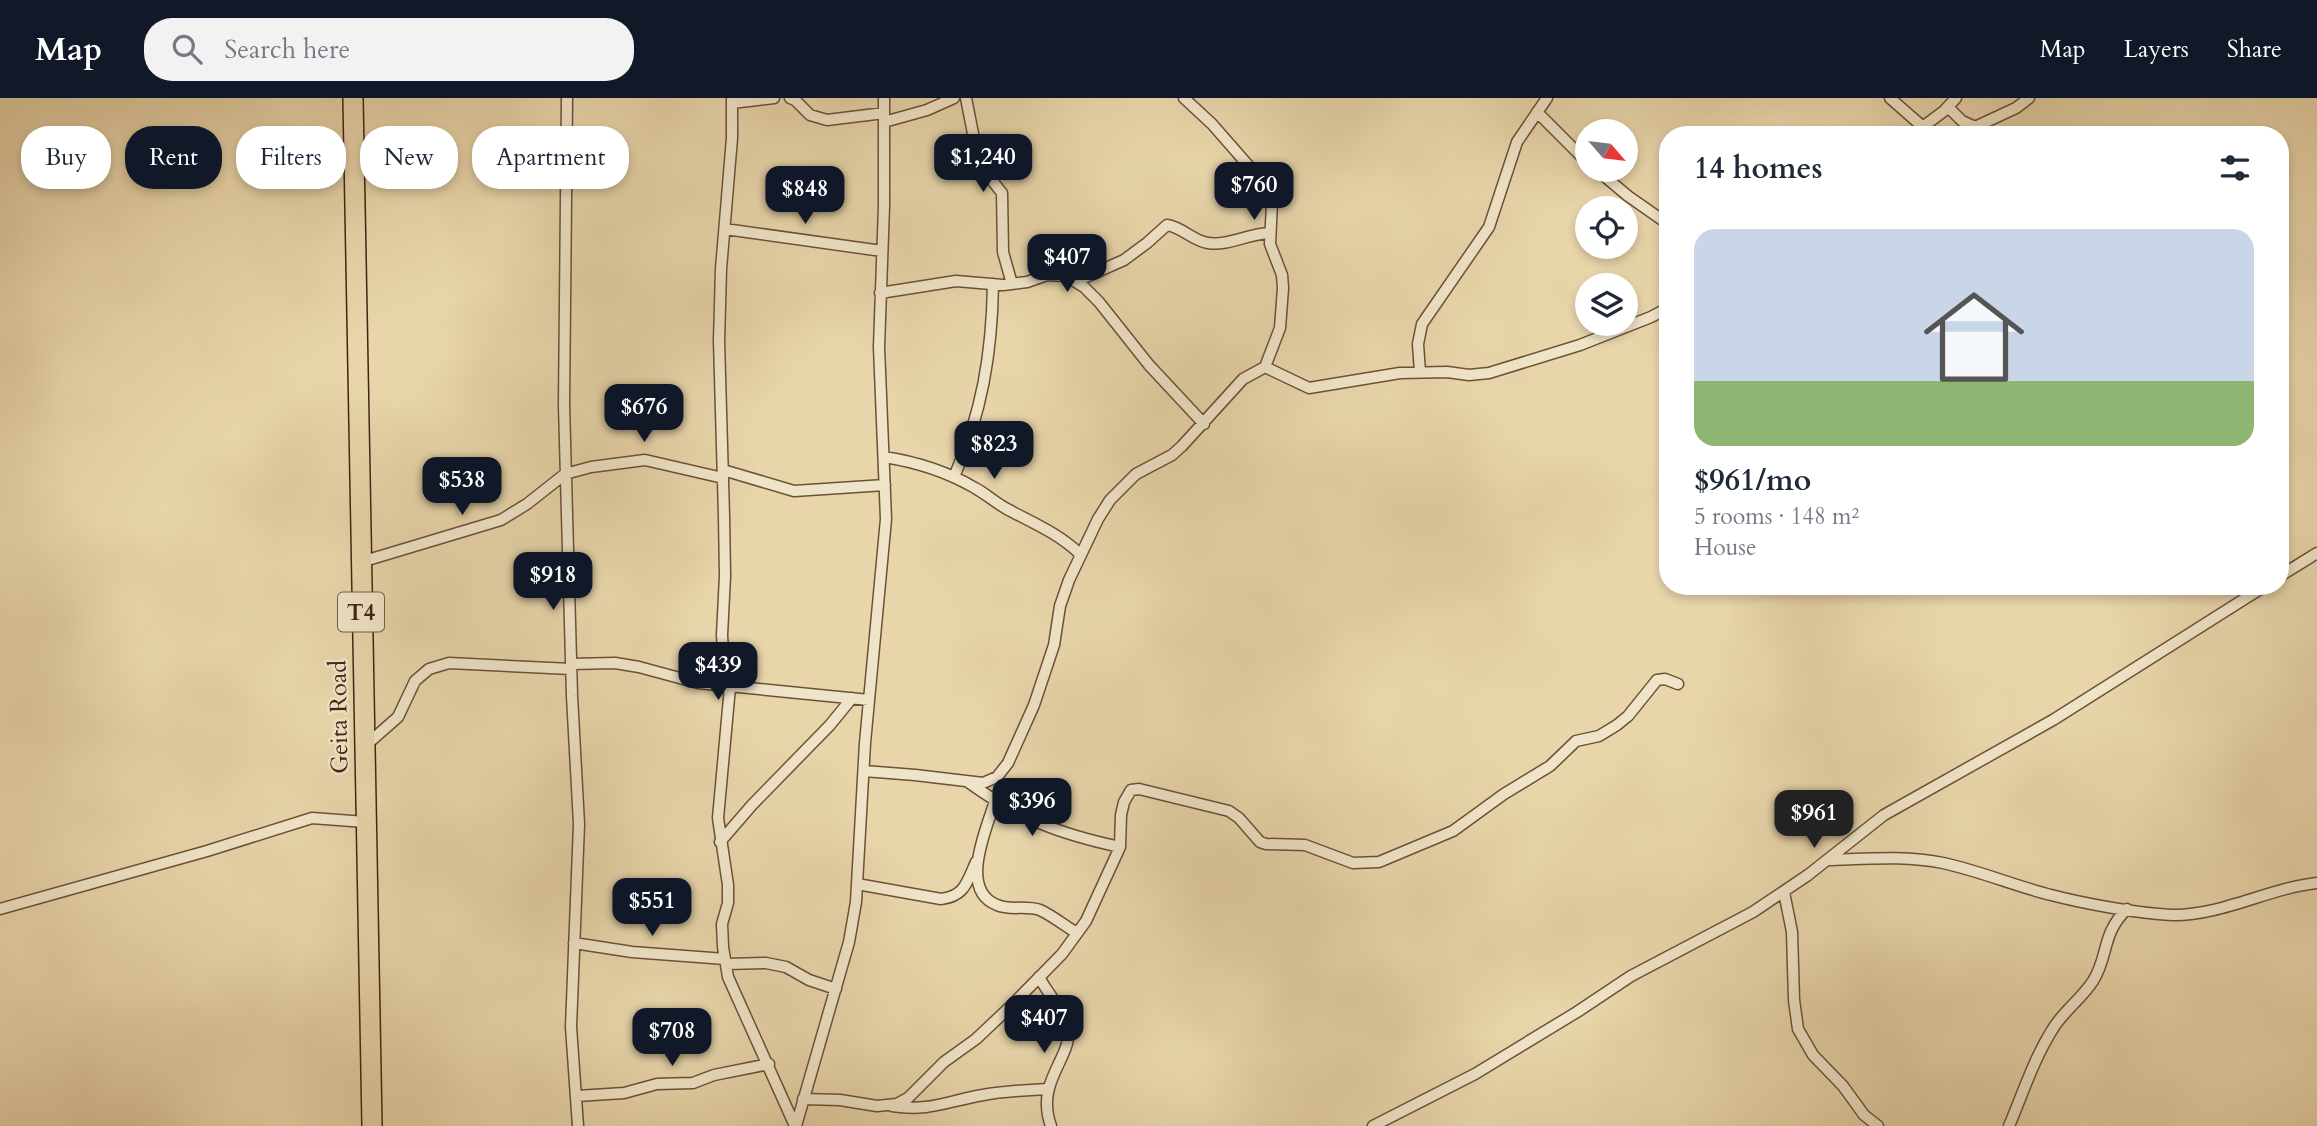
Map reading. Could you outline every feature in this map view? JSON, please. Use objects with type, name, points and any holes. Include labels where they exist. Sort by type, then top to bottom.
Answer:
[{"type":"highway","name":"Geita Road","points":[[353,98],[372,1126]]},
{"type":"street","points":[[567,98],[563,286],[565,474],[579,824],[571,1027],[578,1126]]},
{"type":"street","points":[[774,98],[732,100],[732,138],[720,270],[719,341],[725,576],[722,635],[727,687],[718,818],[729,885],[728,903],[722,924],[728,977],[796,1126]]},
{"type":"street","points":[[790,98],[810,115],[827,120],[884,117],[927,110],[954,98]]},
{"type":"street","points":[[796,1126],[849,942],[857,884],[869,700],[886,519],[879,347],[884,98]]},
{"type":"street","points":[[966,98],[982,168],[1002,193],[1003,252],[1012,284]]},
{"type":"street","points":[[864,771],[982,783],[997,777],[1008,763],[1034,705],[1054,645],[1060,606],[1080,554],[1098,519],[1121,487],[1136,474],[1172,455],[1205,424],[1243,379],[1265,367],[1280,328],[1283,288],[1282,275],[1270,244],[1272,203],[1268,188],[1212,124],[1184,98]]},
{"type":"street","points":[[1420,372],[1418,344],[1422,324],[1489,227],[1514,149],[1547,98]]},
{"type":"street","points":[[1891,98],[1922,126]]},
{"type":"street","points":[[1979,126],[2016,108],[2029,98]]},
{"type":"street","points":[[1924,126],[1952,102],[1962,121],[1971,126]]},
{"type":"street","points":[[1536,112],[1575,150]]},
{"type":"street","points":[[1611,182],[1659,218]]},
{"type":"street","points":[[1077,281],[1124,260],[1167,225],[1210,244],[1269,233]]},
{"type":"street","points":[[725,229],[882,251]]},
{"type":"street","points":[[880,293],[956,281],[1012,284],[1057,274],[1077,281],[1099,302],[1149,365],[1205,424]]},
{"type":"street","points":[[954,477],[977,412],[989,361],[993,284]]},
{"type":"street","points":[[1265,367],[1309,388],[1420,372],[1469,375],[1489,373],[1580,345],[1659,312]]},
{"type":"street","points":[[884,457],[934,468],[954,477],[1038,524],[1070,544],[1080,554]]},
{"type":"street","points":[[361,562],[501,520],[527,504],[565,474],[592,467],[645,460],[723,474],[794,491],[885,485]]},
{"type":"street","points":[[2289,570],[2317,553]]},
{"type":"street","points":[[1373,1126],[1475,1074],[1632,976],[1753,912],[1784,892],[1884,815],[2053,720],[2251,595]]},
{"type":"street","points":[[364,747],[398,717],[415,681],[429,669],[449,663],[571,667],[615,663],[674,678],[727,687],[869,700]]},
{"type":"street","points":[[803,1099],[840,1100],[877,1106],[897,1104],[908,1098],[944,1062],[976,1039],[1062,954],[1077,933],[1100,894],[1120,847],[1124,802],[1130,790],[1139,789],[1229,811],[1239,818],[1260,842],[1266,844],[1305,845],[1353,863],[1379,862],[1452,831],[1550,766],[1576,741],[1599,736],[1617,725],[1628,716],[1657,680],[1665,678],[1678,684]]},
{"type":"street","points":[[720,842],[852,698]]},
{"type":"street","points":[[966,780],[1025,818],[1061,832],[1120,847]]},
{"type":"street","points":[[857,884],[926,897],[953,897],[967,884],[995,801]]},
{"type":"street","points":[[0,909],[312,818],[365,822]]},
{"type":"street","points":[[1827,860],[1906,858],[1943,863],[2053,896],[2175,915],[2244,902],[2299,885],[2317,883]]},
{"type":"street","points":[[977,859],[981,892],[989,901],[998,906],[1038,910],[1077,933]]},
{"type":"street","points":[[1784,892],[1792,932],[1794,1000],[1798,1029],[1814,1055],[1843,1086],[1864,1115],[1878,1126]]},
{"type":"street","points":[[2009,1126],[2034,1063],[2053,1029],[2093,981],[2111,928],[2127,909]]},
{"type":"street","points":[[575,943],[726,962],[766,963],[786,967],[836,989]]},
{"type":"street","points":[[1039,977],[1067,1026],[1068,1043],[1046,1097],[1051,1126]]},
{"type":"street","points":[[577,1096],[624,1093],[657,1084],[693,1083],[714,1075],[769,1064]]},
{"type":"street","points":[[886,1105],[914,1110],[981,1095],[1013,1090],[1048,1089]]}]
